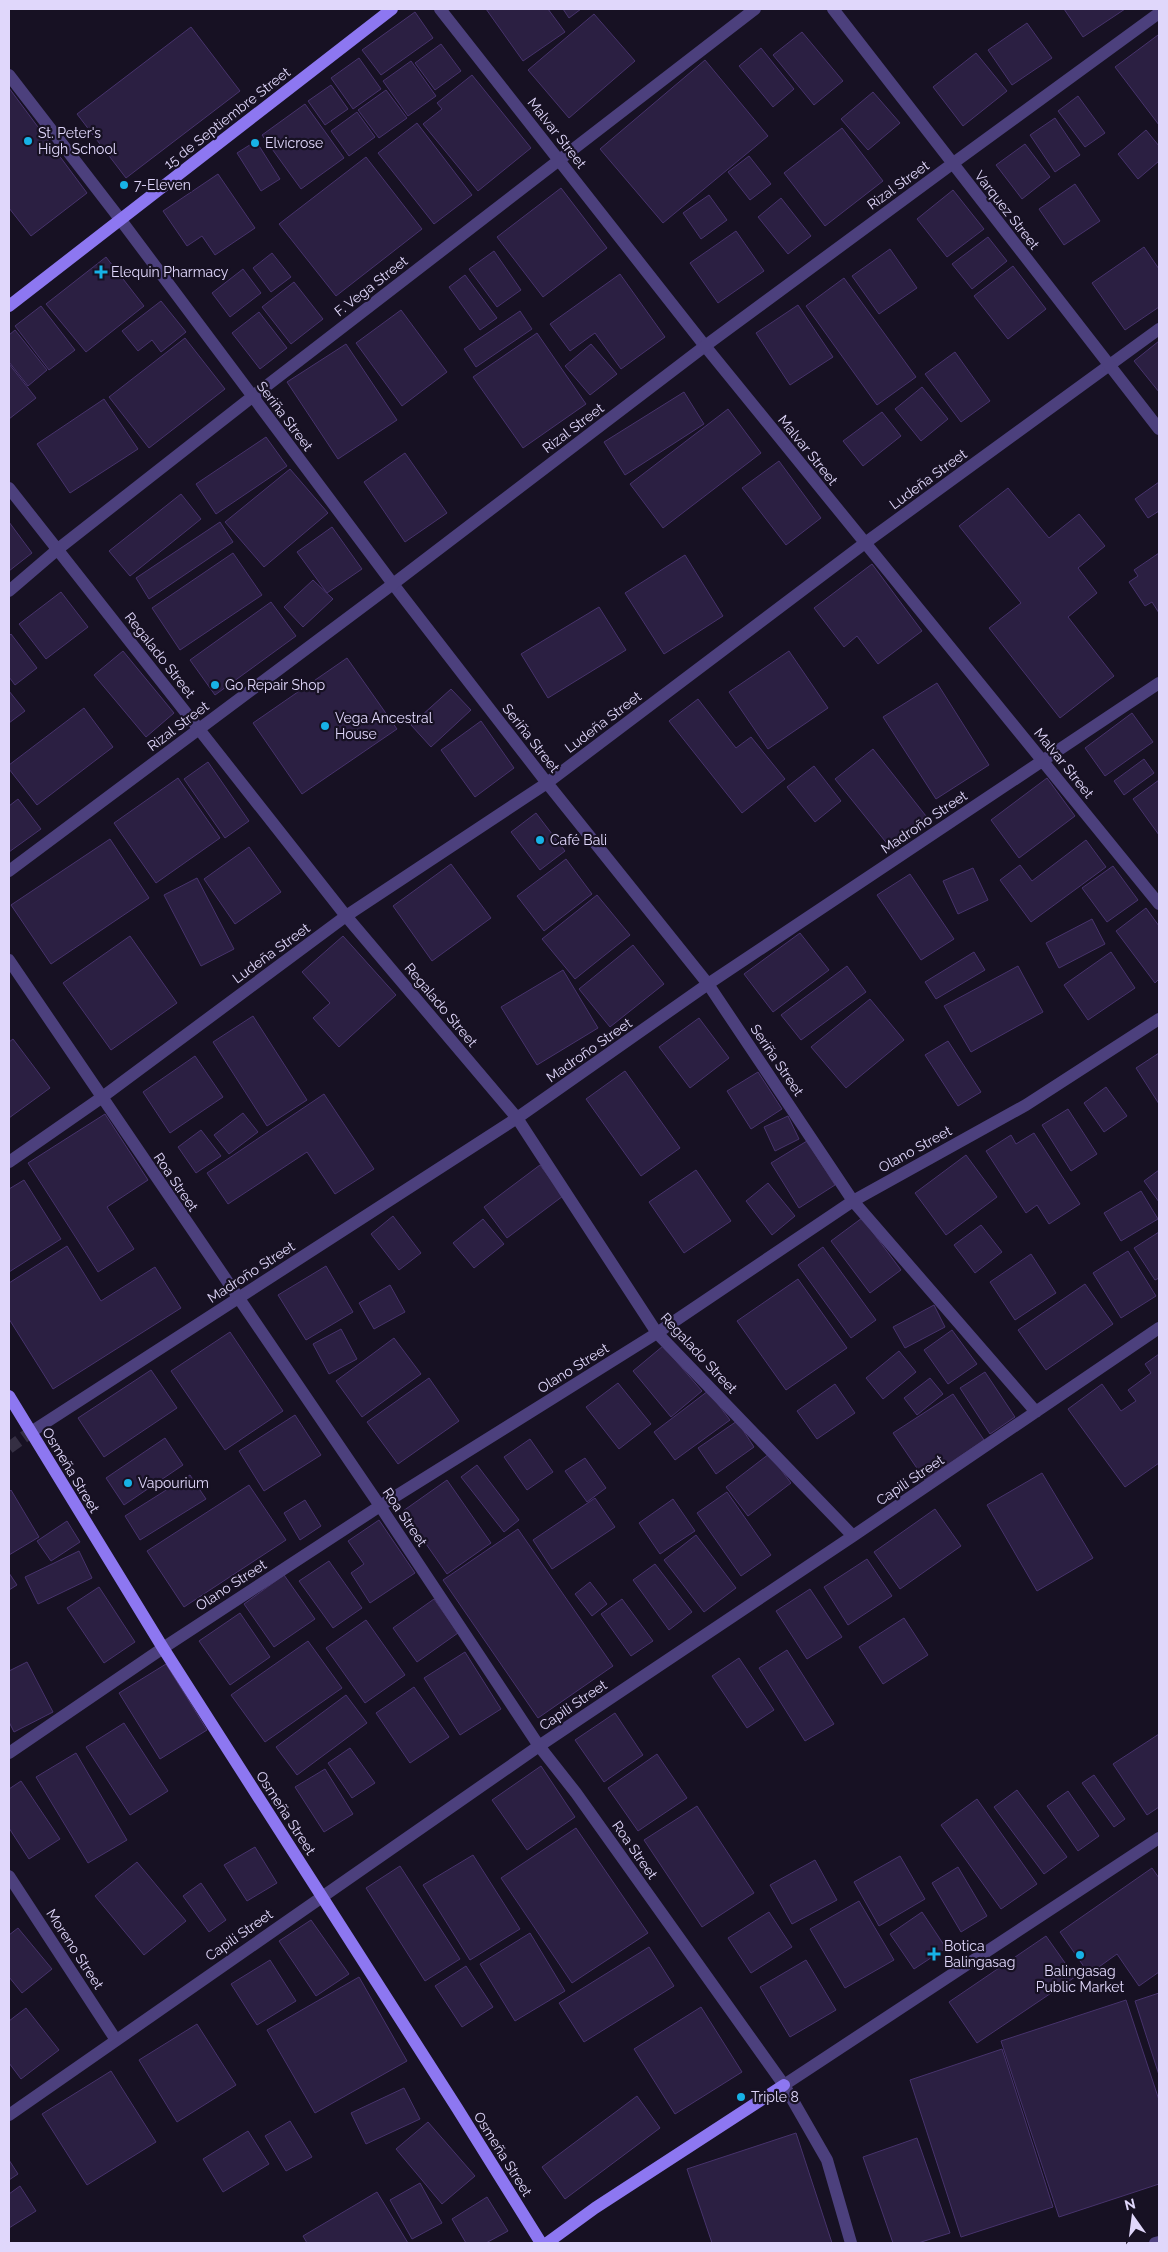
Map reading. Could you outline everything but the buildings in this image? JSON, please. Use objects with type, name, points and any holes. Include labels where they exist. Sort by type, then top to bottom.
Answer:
[{"type":"main road","name":"15 de Septiembre Street","points":[[9,306],[392,9]]},
{"type":"main road","name":"Osmeña Street","points":[[9,1396],[163,1648],[541,2243]]},
{"type":"main road","points":[[547,2243],[595,2208],[784,2085]]},
{"type":"street","name":"Malvar Street","points":[[440,9],[705,346],[1159,904]]},
{"type":"street","name":"F. Vega Street","points":[[9,591],[58,549],[252,397],[755,9]]},
{"type":"street","name":"Varquez Street","points":[[833,9],[1159,429]]},
{"type":"street","name":"Rizal Street","points":[[9,871],[393,584],[705,346],[1159,13]]},
{"type":"street","name":"Seriña Street","points":[[9,75],[120,219],[393,584],[546,783],[708,984],[853,1201],[1036,1412]]},
{"type":"street","name":"Ludeña Street","points":[[9,1162],[101,1098],[346,916],[546,783],[865,544],[1159,329]]},
{"type":"street","name":"Regalado Street","points":[[9,488],[346,916],[517,1118],[657,1333],[853,1536]]},
{"type":"street","name":"Madroño Street","points":[[31,1432],[517,1118],[708,984],[1159,683]]},
{"type":"street","name":"Roa Street","points":[[9,960],[237,1299],[380,1506],[539,1746],[576,1793],[784,2085],[827,2160],[851,2243]]},
{"type":"street","name":"Olano Street","points":[[9,1753],[163,1648],[380,1506],[657,1333],[853,1201],[1026,1104],[1159,1019]]},
{"type":"street","name":"Capili Street","points":[[9,2115],[539,1746],[1159,1328]]},
{"type":"street","points":[[784,2085],[1159,1838]]},
{"type":"street","name":"Moreno Street","points":[[9,1876],[116,2040]]},
{"type":"street","points":[[1155,2243],[1159,2242]]},
{"type":"tunnel","points":[[9,1448],[31,1432]]},
{"type":"place","name":"St. Peter's High School","points":[[28,141]]},
{"type":"place","name":"Elvicrose","points":[[255,143]]},
{"type":"place","name":"7-Eleven","points":[[124,185]]},
{"type":"place","name":"Elequin Pharmacy","points":[[101,272]]},
{"type":"place","name":"Go Repair Shop","points":[[215,685]]},
{"type":"place","name":"Vega Ancestral House","points":[[325,726]]},
{"type":"place","name":"Café Bali","points":[[540,840]]},
{"type":"place","name":"Vapourium","points":[[128,1483]]},
{"type":"place","name":"Botica Balingasag","points":[[934,1954]]},
{"type":"place","name":"Balingasag Public Market","points":[[1080,1955]]},
{"type":"place","name":"Triple 8","points":[[741,2097]]}]
